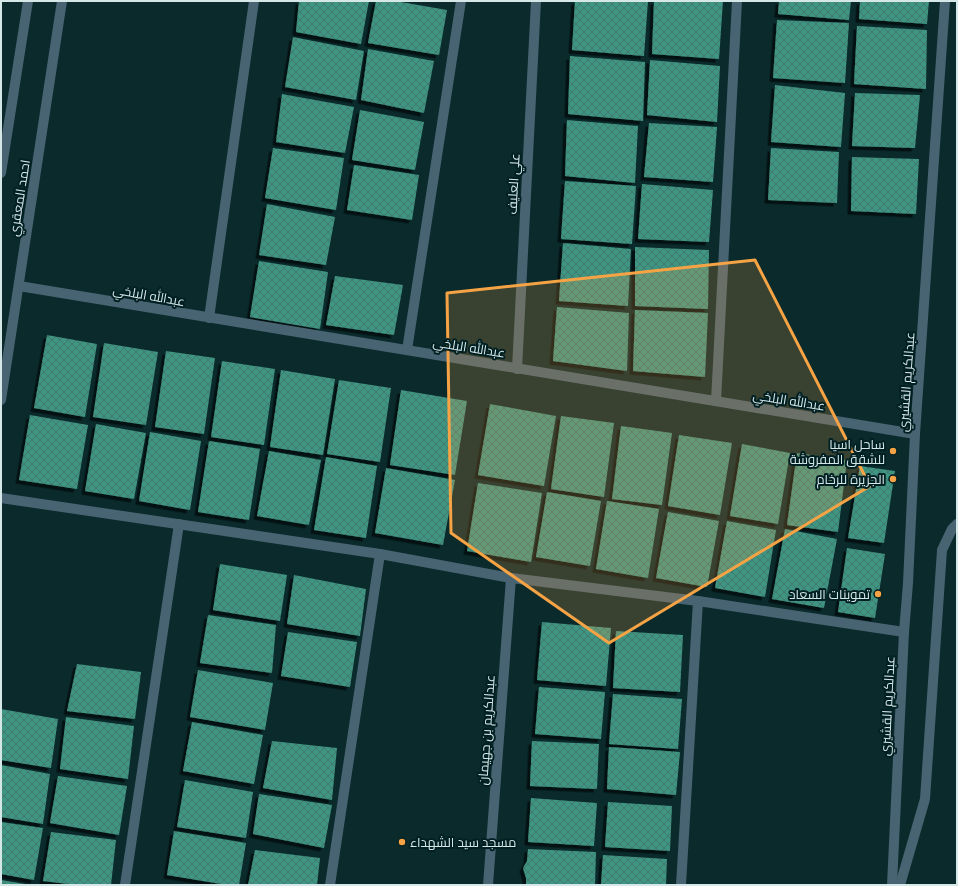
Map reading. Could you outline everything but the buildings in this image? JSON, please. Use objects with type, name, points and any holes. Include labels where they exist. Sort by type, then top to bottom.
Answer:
[{"type":"street","name":"احمد المعقري","points":[[1,173],[28,1]]},
{"type":"street","name":"احمد المعقري","points":[[1,400],[62,1]]},
{"type":"street","points":[[208,318],[254,1]]},
{"type":"street","points":[[407,350],[461,1]]},
{"type":"street","name":"علي العليف","points":[[517,369],[536,1]]},
{"type":"street","points":[[716,401],[737,1]]},
{"type":"street","name":"عبدالكريم القشيري","points":[[892,885],[915,434],[945,1]]},
{"type":"street","name":"عبدالله البلخي","points":[[18,286],[915,434]]},
{"type":"street","points":[[1,498],[380,554],[511,578],[698,601],[904,632]]},
{"type":"street","points":[[125,885],[179,524]]},
{"type":"street","points":[[900,885],[925,799],[942,550],[952,530],[957,524]]},
{"type":"street","points":[[330,885],[380,554]]},
{"type":"street","name":"عبدالكريم بن جهيمان","points":[[488,885],[511,578]]},
{"type":"street","points":[[681,885],[698,601]]},
{"type":"highlighted area","points":[[755,260],[870,486],[609,643],[451,533],[447,293]]},
{"type":"place","name":"ساحل اسيا للشقق المفروشة","points":[[893,451]]},
{"type":"place","name":"الجزيرة للرخام","points":[[893,479]]},
{"type":"place","name":"تموينات السعاد","points":[[878,594]]},
{"type":"place","name":"مسجد سيد الشهداء","points":[[402,842]]}]
